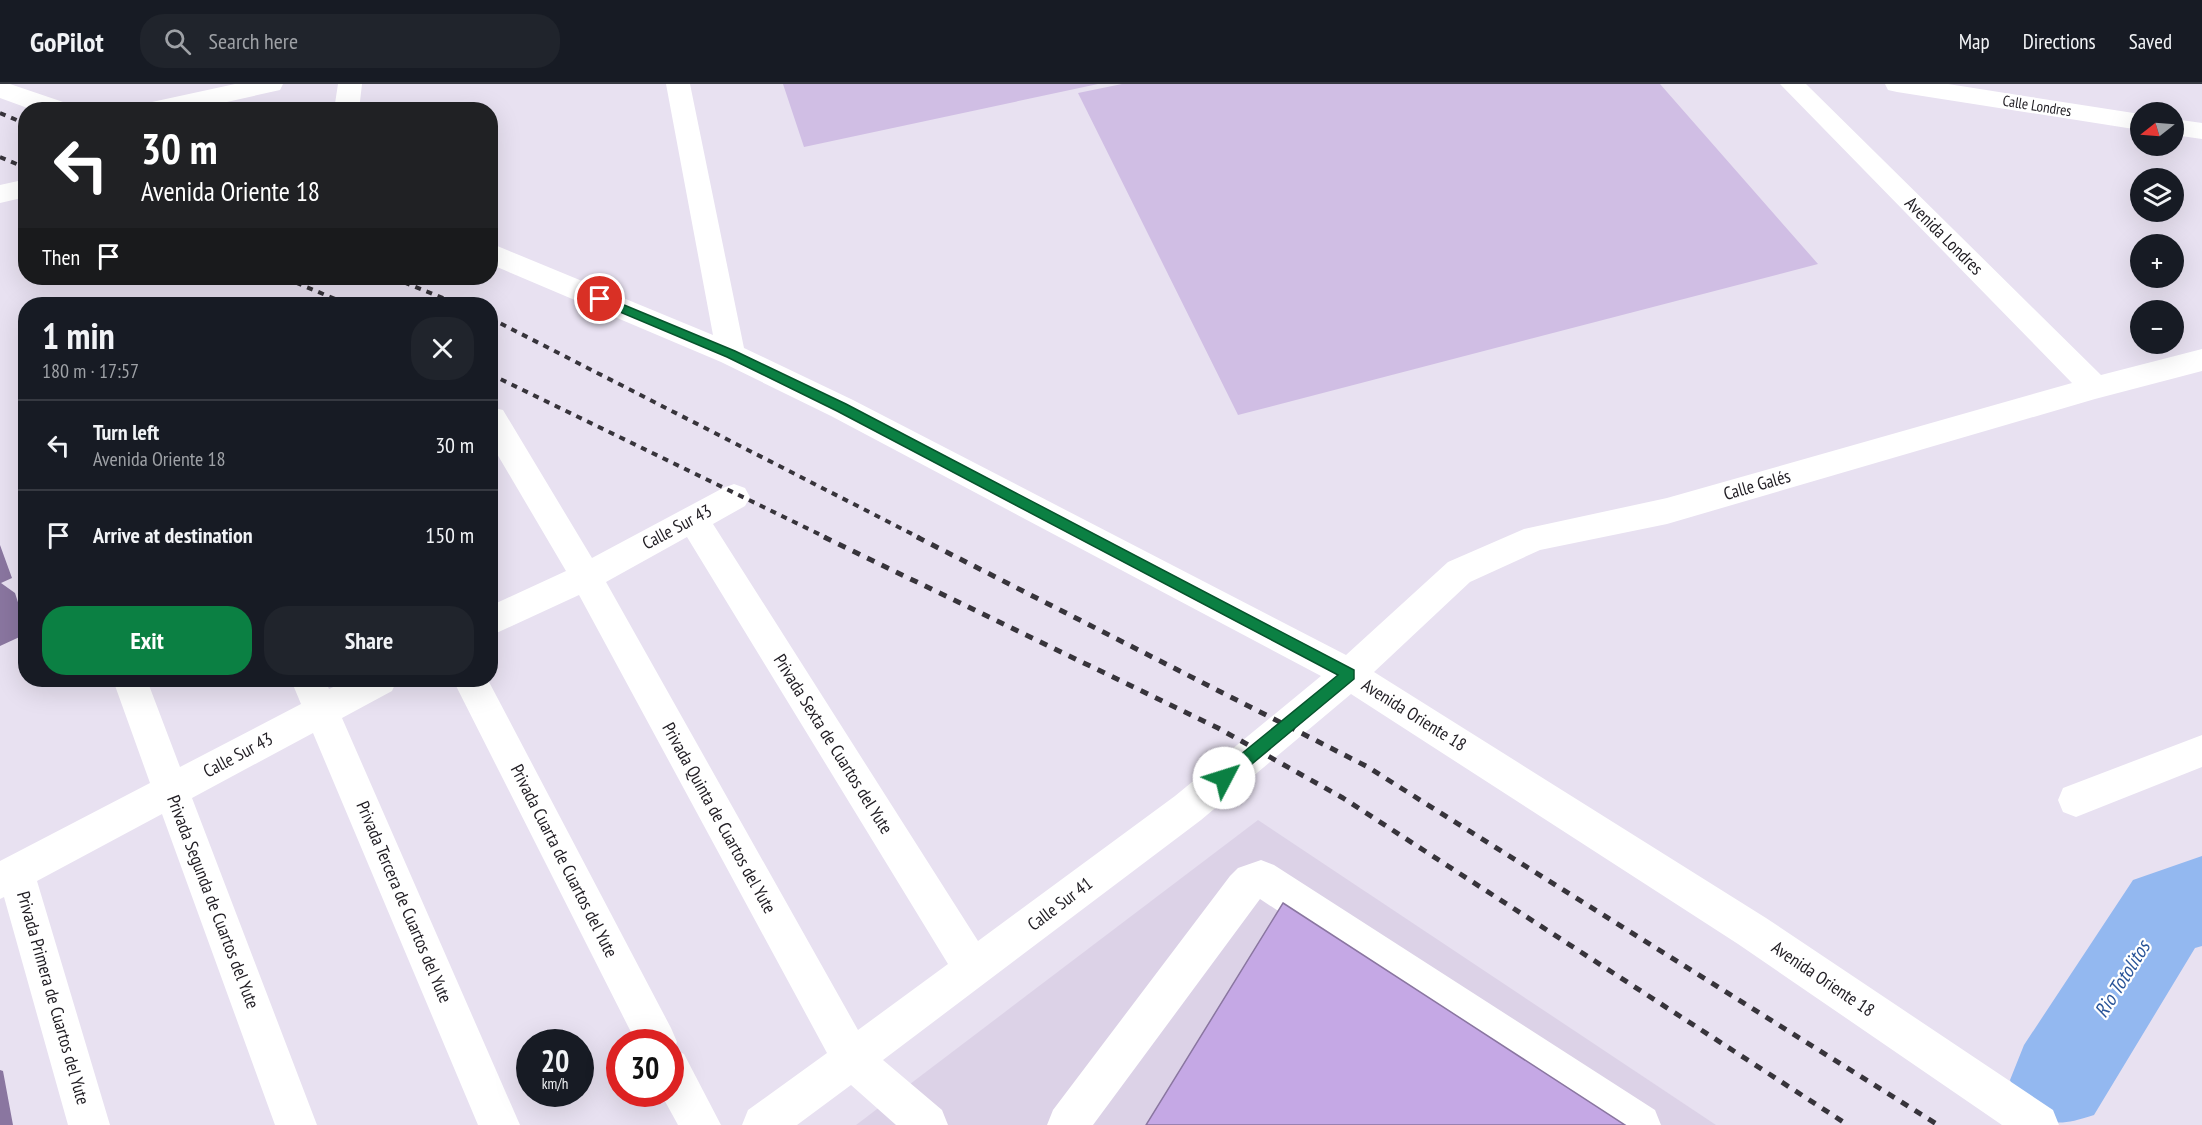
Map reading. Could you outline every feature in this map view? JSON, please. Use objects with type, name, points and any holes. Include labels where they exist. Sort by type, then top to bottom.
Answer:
[{"type":"street","points":[[189,102],[271,84]]},
{"type":"street","points":[[347,102],[350,84]]},
{"type":"street","points":[[678,84],[731,354]]},
{"type":"street","name":"Avenida Londres","points":[[1792,84],[2095,388]]},
{"type":"street","name":"Calle Londres","points":[[1897,84],[2130,120]]},
{"type":"street","points":[[0,89],[37,102]]},
{"type":"street","points":[[2184,128],[2202,131]]},
{"type":"street","name":"Avenida Oriente 18","points":[[498,256],[731,354],[842,408],[1349,674],[1752,931],[2038,1125]]},
{"type":"street","name":"Calle Galés","points":[[1349,674],[1459,572],[1535,538],[1667,511],[2095,388],[2202,360]]},
{"type":"street","name":"Privada Quinta de Cuartos del Yute","points":[[498,428],[586,576],[852,1059],[927,1125]]},
{"type":"street","name":"Calle Sur 43","points":[[498,618],[586,576],[734,497]]},
{"type":"street","name":"Privada Sexta de Cuartos del Yute","points":[[693,519],[973,969]]},
{"type":"street","name":"Calle Sur 41","points":[[763,1125],[1188,808],[1349,674]]},
{"type":"street","name":"Privada Segunda de Cuartos del Yute","points":[[133,687],[296,1125]]},
{"type":"street","name":"Calle Sur 43","points":[[8,876],[171,790],[316,695],[350,687]]},
{"type":"street","name":"Privada Cuarta de Cuartos del Yute","points":[[474,687],[650,1029]]},
{"type":"street","name":"Privada Tercera de Cuartos del Yute","points":[[316,695],[499,1125]]},
{"type":"street","points":[[2076,800],[2202,751]]},
{"type":"street","name":"Privada Primera de Cuartos del Yute","points":[[8,876],[89,1125]]},
{"type":"street","points":[[1068,1125],[1243,889],[1251,881],[1261,878],[1640,1125]]},
{"type":"street","points":[[684,1095],[700,1125]]},
{"type":"shaded area","points":[[783,84],[1098,84],[804,147]]},
{"type":"shaded area","points":[[1122,84],[1660,84],[1818,264],[1238,415],[1078,93]]},
{"type":"shaded area","points":[[1258,820],[1716,1125],[856,1125]]},
{"type":"building","points":[[1283,903],[1625,1125],[1146,1125]]},
{"type":"waterway","name":"Rio Totolitos","points":[[2059,1080],[2165,912],[2202,901]]},
{"type":"railway","points":[[0,113],[18,121]]},
{"type":"railway","points":[[0,157],[18,165]]},
{"type":"railway","points":[[302,285],[330,297]]},
{"type":"railway","points":[[410,285],[440,297]]},
{"type":"railway","points":[[498,322],[920,538]]},
{"type":"railway","points":[[498,378],[827,538]]},
{"type":"railway","points":[[824,537],[1218,728],[1343,798],[1848,1125]]},
{"type":"railway","points":[[917,537],[1366,766],[1938,1125]]},
{"type":"route","points":[[600,299],[731,354],[842,408],[1349,674],[1224,778]]}]
